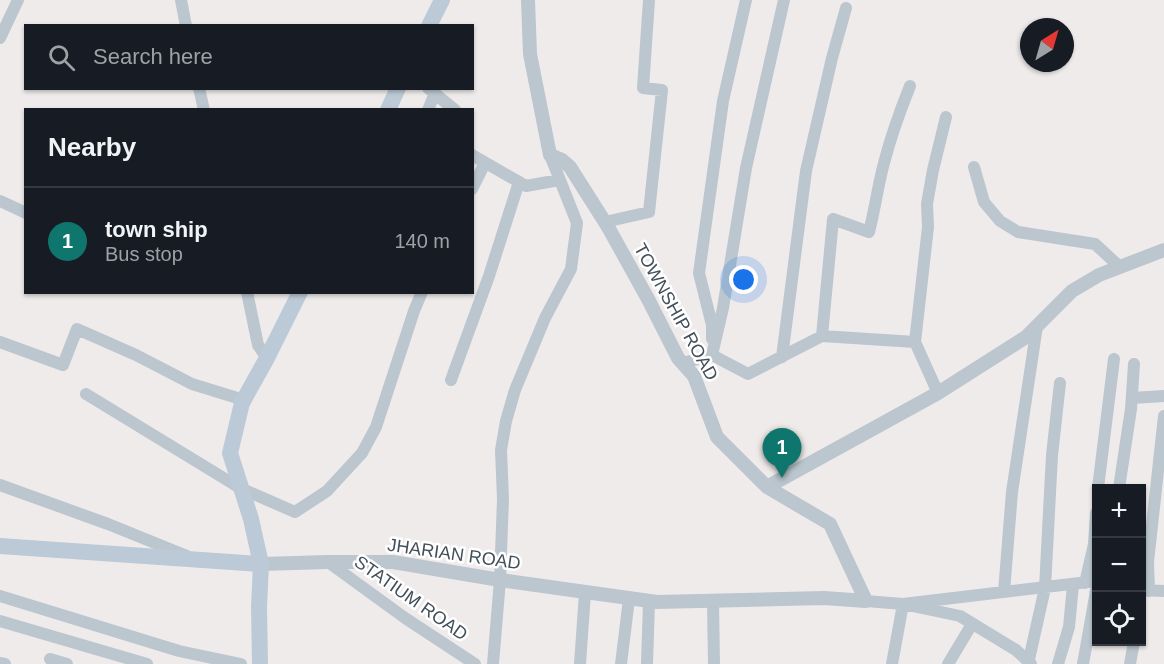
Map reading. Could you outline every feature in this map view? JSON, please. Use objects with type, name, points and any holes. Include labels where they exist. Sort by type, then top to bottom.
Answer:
[{"type":"main road","points":[[430,24],[442,0]]},
{"type":"main road","points":[[389,108],[397,90]]},
{"type":"main road","points":[[260,664],[261,564],[251,519],[230,453],[244,399],[299,294]]},
{"type":"main road","name":"JHARIAN ROAD","points":[[0,546],[261,564]]},
{"type":"street","points":[[181,0],[186,24]]},
{"type":"street","points":[[493,664],[500,580],[503,499],[501,450],[506,421],[515,390],[545,318],[571,269],[577,223],[550,155],[530,54],[528,0]]},
{"type":"street","points":[[605,222],[649,212],[663,90],[643,88],[649,0]]},
{"type":"street","points":[[712,355],[712,325],[699,273],[723,101],[746,0]]},
{"type":"street","points":[[712,355],[723,308],[746,168],[784,0]]},
{"type":"street","points":[[0,38],[14,1]]},
{"type":"street","points":[[782,357],[806,171],[846,8]]},
{"type":"street","points":[[822,336],[833,219],[869,232],[884,165],[910,86]]},
{"type":"street","points":[[199,90],[204,108]]},
{"type":"street","points":[[428,108],[431,91],[452,108]]},
{"type":"street","points":[[938,393],[915,342],[928,227],[927,204],[946,117]]},
{"type":"street","name":"TOWNSHIP ROAD","points":[[550,155],[562,160],[570,167],[605,222],[683,363],[694,376],[717,437],[766,487],[830,524],[866,602]]},
{"type":"street","points":[[474,156],[526,186],[559,180]]},
{"type":"street","points":[[474,185],[485,163]]},
{"type":"street","points":[[974,167],[984,202],[1000,221],[1018,232],[1095,244],[1120,267]]},
{"type":"street","points":[[451,380],[489,276],[519,182]]},
{"type":"street","points":[[0,201],[24,212]]},
{"type":"street","points":[[766,487],[938,393],[1026,337],[1072,291],[1099,275],[1164,250]]},
{"type":"street","points":[[247,294],[258,345],[267,358]]},
{"type":"street","points":[[86,394],[240,488],[295,512],[327,491],[362,453],[376,427],[421,294]]},
{"type":"street","points":[[1005,592],[1012,492],[1037,326]]},
{"type":"street","points":[[0,342],[63,365],[77,329],[136,355],[192,384],[244,399]]},
{"type":"street","points":[[683,363],[712,355],[748,374],[822,336],[915,342]]},
{"type":"street","points":[[1099,484],[1114,359]]},
{"type":"street","points":[[1120,484],[1132,398],[1134,364]]},
{"type":"street","points":[[1029,664],[1045,588],[1052,455],[1060,383]]},
{"type":"street","points":[[1132,398],[1164,396]]},
{"type":"street","points":[[1146,574],[1164,416]]},
{"type":"street","points":[[0,485],[108,524],[197,560]]},
{"type":"street","points":[[1058,664],[1085,583],[1094,538]]},
{"type":"street","name":"JHARIAN ROAD","points":[[261,564],[328,561],[393,562],[649,601],[713,602],[824,598],[866,602]]},
{"type":"street","name":"STATIUM ROAD","points":[[328,561],[405,618],[475,664]]},
{"type":"street","points":[[903,604],[1085,583]]},
{"type":"street","points":[[1146,591],[1164,591]]},
{"type":"street","points":[[1083,664],[1096,592]]},
{"type":"street","points":[[580,664],[585,593]]},
{"type":"street","points":[[0,596],[179,651],[241,664]]},
{"type":"street","points":[[621,664],[629,598]]},
{"type":"street","points":[[647,664],[649,601]]},
{"type":"street","points":[[713,602],[714,664]]},
{"type":"street","points":[[866,602],[903,604],[960,616],[1016,650],[1029,664]]},
{"type":"street","points":[[892,664],[903,604]]},
{"type":"street","points":[[0,621],[147,664]]},
{"type":"street","points":[[948,664],[972,624]]},
{"type":"street","points":[[1130,664],[1133,646]]},
{"type":"street","points":[[50,659],[67,664]]},
{"type":"street","points":[[0,663],[5,664]]},
{"type":"place","name":"town ship","points":[[782,478]]}]
